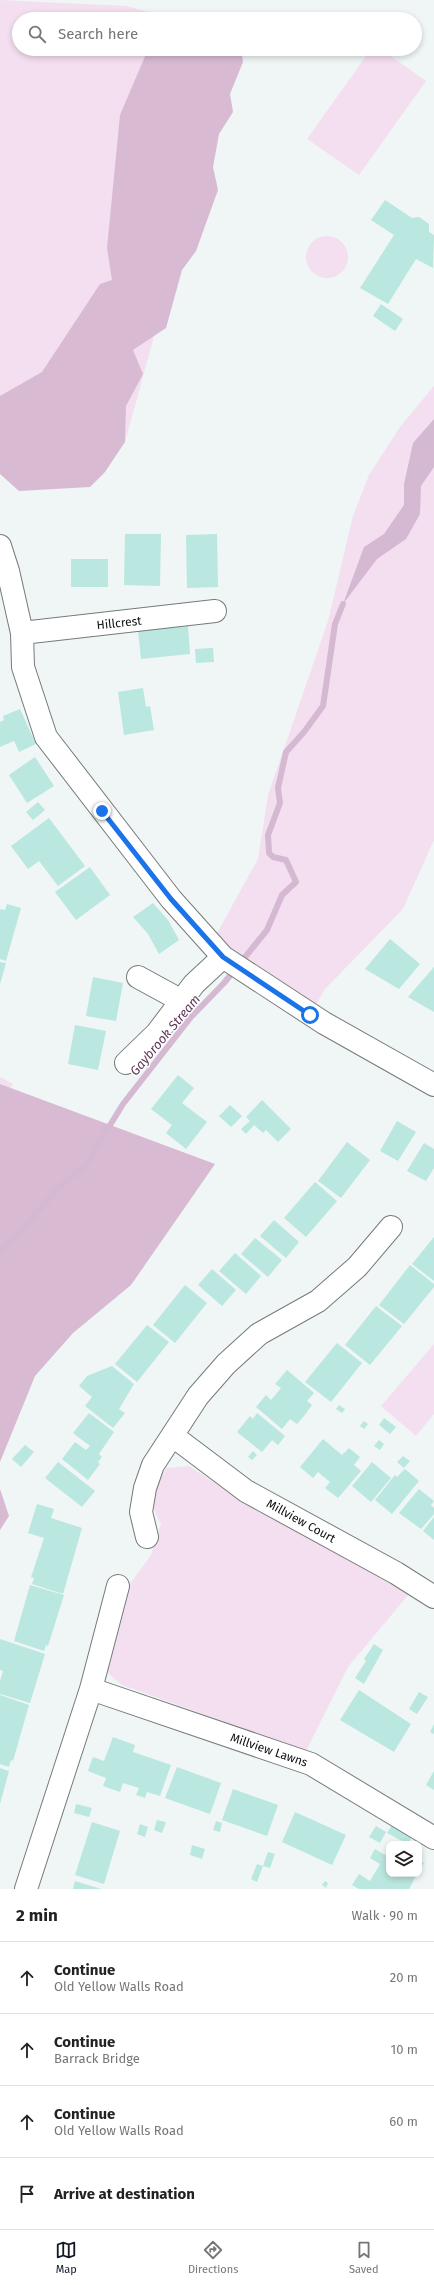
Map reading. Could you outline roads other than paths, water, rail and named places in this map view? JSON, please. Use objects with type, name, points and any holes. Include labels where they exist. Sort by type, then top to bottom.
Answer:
[{"type":"street","points":[[0,546],[8,571],[22,633],[23,667],[46,737],[171,899],[224,958],[324,1023],[434,1085]]},
{"type":"street","name":"Hillcrest","points":[[22,633],[215,611]]},
{"type":"street","points":[[126,1063],[157,1033],[194,984],[224,958]]},
{"type":"street","points":[[138,977],[182,1001]]},
{"type":"street","points":[[147,1537],[141,1512],[145,1488],[153,1465],[198,1396],[226,1364],[258,1334],[318,1301],[356,1267],[391,1227]]},
{"type":"street","name":"Millview Court","points":[[173,1436],[246,1491],[396,1573],[434,1597]]},
{"type":"street","points":[[26,1889],[91,1689],[118,1586]]},
{"type":"street","name":"Millview Lawns","points":[[91,1689],[311,1764],[434,1838]]},
{"type":"waterway","name":"Gaybrook Stream","points":[[0,1250],[21,1231],[59,1187],[85,1166],[123,1104],[191,1017],[224,983],[267,930],[282,895],[296,882],[286,860],[273,857],[269,853],[268,835],[280,803],[278,788],[286,752],[304,732],[323,706],[335,624],[343,604]]}]
